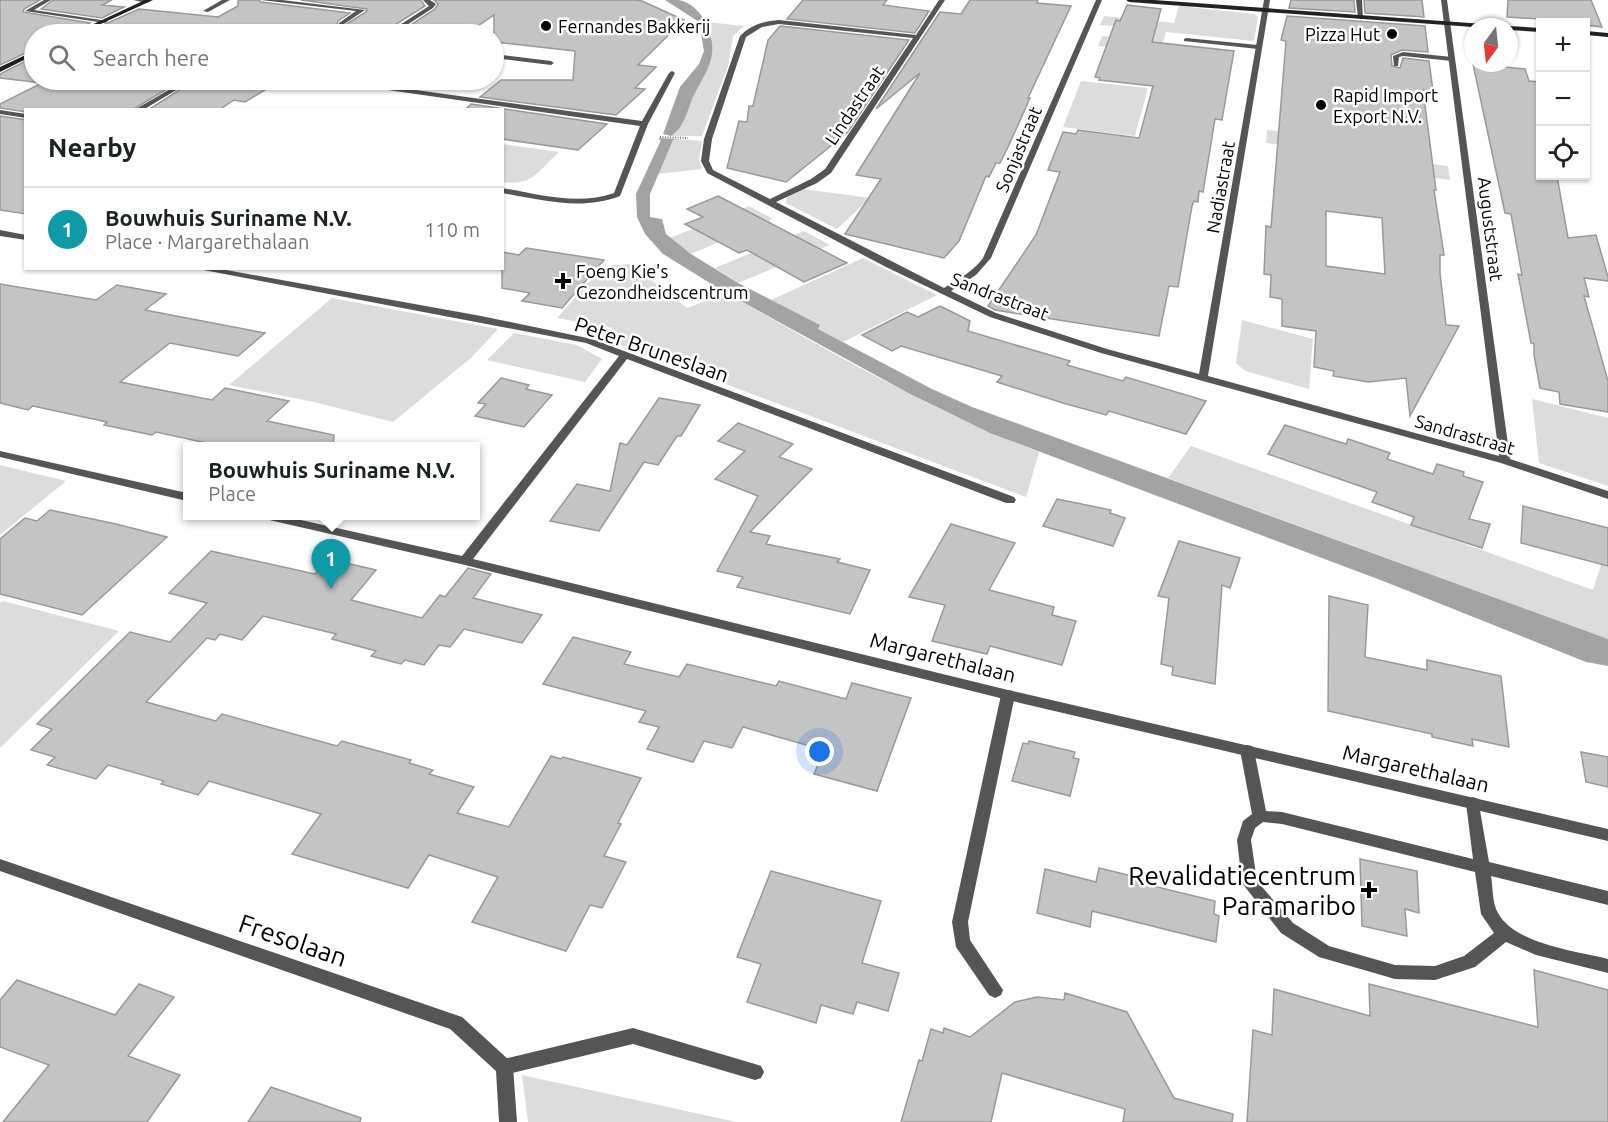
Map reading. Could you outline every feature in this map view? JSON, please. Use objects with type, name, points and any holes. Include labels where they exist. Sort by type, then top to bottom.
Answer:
[{"type":"street","points":[[48,0],[28,11],[105,21]]},
{"type":"street","points":[[136,0],[148,1]]},
{"type":"street","points":[[206,11],[227,0]]},
{"type":"street","points":[[264,0],[362,10],[341,24]]},
{"type":"street","points":[[405,24],[431,7],[433,4],[426,0]]},
{"type":"street","name":"Lindastraat","points":[[770,202],[814,181],[828,171],[942,0]]},
{"type":"street","name":"Sonjastraat","points":[[943,292],[970,277],[981,268],[987,258],[1099,0]]},
{"type":"street","points":[[1129,0],[1464,25]]},
{"type":"street","name":"Nadiastraat","points":[[1203,378],[1267,0]]},
{"type":"street","points":[[1359,0],[1361,18]]},
{"type":"street","name":"Auguststraat","points":[[1444,0],[1504,461]]},
{"type":"street","points":[[98,24],[148,1]]},
{"type":"street","name":"Sandrastraat","points":[[919,37],[779,22],[751,27],[743,36],[708,139],[705,161],[710,171],[943,292],[1003,318],[1104,351],[1504,461],[1608,495]]},
{"type":"street","points":[[1518,29],[1536,30]]},
{"type":"street","points":[[1590,33],[1608,35]]},
{"type":"street","points":[[1186,40],[1258,47]]},
{"type":"street","points":[[1396,65],[1396,56],[1403,54],[1452,59]]},
{"type":"street","points":[[504,57],[551,63]]},
{"type":"street","points":[[0,70],[24,59]]},
{"type":"street","points":[[504,190],[565,200],[595,200],[617,194],[644,124],[672,73]]},
{"type":"street","points":[[140,108],[172,90]]},
{"type":"street","points":[[414,90],[644,124]]},
{"type":"street","points":[[0,112],[24,116]]},
{"type":"street","points":[[0,233],[24,238]]},
{"type":"street","name":"Peter Bruneslaan","points":[[208,270],[482,319],[589,341],[1010,500]]},
{"type":"street","points":[[465,561],[624,356]]},
{"type":"street","points":[[0,454],[183,496]]},
{"type":"street","name":"Margarethalaan","points":[[286,520],[465,561],[1008,695],[1608,836]]},
{"type":"street","points":[[995,990],[962,942],[960,922],[1008,695]]},
{"type":"street","points":[[1247,750],[1260,816]]},
{"type":"street","points":[[1473,803],[1489,914],[1505,934],[1536,948],[1608,966]]},
{"type":"street","points":[[1505,934],[1469,962],[1435,973],[1395,972],[1325,952],[1287,928],[1250,883],[1244,840],[1248,825],[1260,816],[1282,818],[1608,898]]},
{"type":"street","name":"Fresolaan","points":[[0,865],[456,1023],[504,1067]]},
{"type":"street","points":[[508,1122],[504,1067],[633,1036],[755,1072]]},
{"type":"path","points":[[657,136],[680,138]]},
{"type":"shaded area","points":[[665,0],[679,0],[695,8],[710,32],[712,42],[708,69],[693,97],[685,119],[671,136],[663,134],[680,87],[699,64],[704,51],[699,22]]},
{"type":"shaded area","points":[[1179,6],[1254,14],[1258,17],[1254,41],[1166,32],[1160,52],[1098,46],[1102,36],[1122,38],[1126,27],[1100,25],[1104,16],[1174,23]]},
{"type":"shaded area","points":[[706,22],[744,26],[733,36],[728,66],[702,136],[671,136],[677,132],[699,84],[712,37]]},
{"type":"shaded area","points":[[1081,81],[1148,88],[1135,136],[1063,127]]},
{"type":"shaded area","points":[[1267,130],[1356,140],[1356,154],[1266,143]]},
{"type":"shaded area","points":[[659,138],[677,139],[673,140],[650,194],[650,217],[662,219],[666,234],[691,254],[738,283],[820,325],[818,329],[932,389],[972,407],[1608,639],[1608,666],[1586,662],[1383,581],[990,433],[910,394],[726,293],[663,254],[645,234],[637,217],[636,194],[661,140]]},
{"type":"shaded area","points":[[673,140],[702,141],[699,160],[702,169],[657,174]]},
{"type":"shaded area","points":[[504,144],[559,152],[534,176],[513,183],[504,182]]},
{"type":"shaded area","points":[[1356,154],[1448,166],[1450,180],[1356,168]]},
{"type":"shaded area","points":[[803,189],[870,198],[837,229],[786,203],[787,197]]},
{"type":"shaded area","points":[[749,206],[773,219],[691,254],[670,238]]},
{"type":"shaded area","points":[[804,231],[830,245],[738,283],[715,268]]},
{"type":"shaded area","points":[[863,258],[937,295],[843,342],[818,329],[819,325],[771,300]]},
{"type":"shaded area","points":[[631,264],[687,308],[726,293],[919,398],[1039,452],[1026,497],[600,337],[613,328],[557,318],[603,266]]},
{"type":"shaded area","points":[[332,298],[498,329],[472,357],[393,422],[314,402],[229,385]]},
{"type":"shaded area","points":[[1242,320],[1313,339],[1309,389],[1245,371],[1236,363]]},
{"type":"shaded area","points":[[514,333],[577,345],[602,359],[585,382],[487,360]]},
{"type":"shaded area","points":[[1532,399],[1608,418],[1608,486],[1539,463]]},
{"type":"shaded area","points":[[1191,446],[1593,590],[1608,542],[1608,639],[1168,478]]},
{"type":"shaded area","points":[[0,465],[66,481],[0,535]]},
{"type":"shaded area","points":[[3,601],[119,631],[0,748],[0,603]]},
{"type":"shaded area","points":[[522,1075],[736,1122],[528,1122]]},
{"type":"building","points":[[0,0],[40,0],[24,9],[23,12],[90,23],[24,24],[24,54],[0,65]]},
{"type":"building","points":[[53,0],[112,0],[102,5],[124,7],[102,18],[41,9]]},
{"type":"building","points":[[238,0],[259,0],[350,13],[337,24],[105,24],[139,9],[218,17],[238,6]]},
{"type":"building","points":[[301,0],[421,0],[425,6],[396,24],[346,24],[366,12],[367,9]]},
{"type":"building","name":"Fernandes Bakkerij","points":[[434,0],[635,0],[684,20],[638,65],[656,67],[635,88],[645,89],[616,115],[480,97],[489,90],[504,90],[504,80],[573,80],[575,51],[504,43],[504,24],[494,24],[494,15],[481,24],[412,24],[435,9],[438,4]]},
{"type":"building","points":[[803,0],[887,0],[883,5],[929,11],[915,33],[787,19]]},
{"type":"building","points":[[970,0],[1038,0],[1037,3],[1071,6],[1009,145],[1000,163],[996,163],[989,177],[986,176],[959,241],[944,258],[845,234],[881,179],[856,175],[920,73],[876,109],[940,12],[961,14]]},
{"type":"building","points":[[1291,0],[1354,0],[1355,12],[1289,8]]},
{"type":"building","points":[[1364,0],[1422,0],[1424,17],[1365,13]]},
{"type":"building","points":[[1508,0],[1591,0],[1602,27],[1590,26],[1590,18],[1507,17]]},
{"type":"building","points":[[1127,5],[1161,9],[1152,42],[1234,51],[1222,120],[1215,119],[1203,192],[1199,191],[1198,202],[1194,201],[1192,206],[1178,287],[1169,286],[1159,336],[995,310],[988,306],[1036,235],[1060,172],[1048,170],[1063,132],[1076,134],[1078,130],[1139,138],[1153,86],[1099,80],[1100,78],[1095,77],[1116,20],[1120,21]]},
{"type":"building","points":[[1287,16],[1425,26],[1428,52],[1402,50],[1391,55],[1392,66],[1400,68],[1403,58],[1429,61],[1433,91],[1423,90],[1444,255],[1440,255],[1440,273],[1446,325],[1459,326],[1410,416],[1406,378],[1368,382],[1333,376],[1334,371],[1314,367],[1316,331],[1282,326],[1282,299],[1270,297],[1271,275],[1264,274],[1266,226],[1271,227],[1286,41],[1281,40]],"holes":[[[1326,211],[1382,218],[1385,274],[1326,266]]]},
{"type":"building","points":[[780,26],[909,40],[847,133],[786,182],[727,168],[739,121],[747,122],[749,106],[753,106],[768,40]]},
{"type":"building","points":[[24,62],[24,81],[0,78],[0,74]]},
{"type":"building","points":[[1518,68],[1525,69],[1529,81],[1536,82],[1536,180],[1558,180],[1568,238],[1596,235],[1608,277],[1608,281],[1584,278],[1589,297],[1584,296],[1608,381],[1608,412],[1560,404],[1559,392],[1540,388],[1534,344],[1531,343],[1518,274],[1522,275],[1511,214],[1505,213],[1475,72],[1518,72]]},
{"type":"building","points":[[28,90],[165,90],[135,108],[24,108],[24,112],[0,108],[0,104]]},
{"type":"building","points":[[179,90],[265,90],[245,102],[234,100],[222,108],[151,108]]},
{"type":"building","points":[[471,104],[498,108],[467,108]]},
{"type":"building","points":[[504,109],[607,124],[578,150],[504,139]]},
{"type":"building","points":[[0,116],[24,120],[24,214],[0,210]]},
{"type":"building","points":[[718,196],[847,263],[804,282],[747,250],[739,253],[685,224],[703,217],[687,209]]},
{"type":"building","points":[[526,248],[604,260],[562,308],[522,301],[530,293],[502,288],[504,252],[519,255]]},
{"type":"building","points":[[0,284],[96,300],[117,285],[166,294],[145,310],[265,333],[238,356],[170,343],[120,382],[212,400],[225,388],[289,401],[267,421],[334,435],[333,442],[202,442],[156,432],[152,435],[104,425],[107,422],[33,406],[28,410],[0,403]]},
{"type":"building","points":[[940,306],[970,321],[968,331],[1070,361],[1067,365],[1123,381],[1126,377],[1206,401],[1186,434],[1109,411],[1106,415],[1063,403],[997,382],[1002,376],[901,346],[892,351],[862,335],[907,312],[918,317]]},
{"type":"building","points":[[501,378],[529,385],[526,389],[552,395],[524,427],[475,416],[486,404],[478,403]]},
{"type":"building","points":[[659,398],[700,405],[681,436],[677,436],[658,465],[644,462],[599,531],[550,521],[577,484],[610,491],[620,443],[627,445]]},
{"type":"building","points":[[738,423],[793,444],[779,457],[812,469],[750,532],[770,536],[766,544],[840,559],[837,562],[870,570],[850,614],[737,587],[743,577],[717,571],[758,496],[715,479],[745,451],[718,441]]},
{"type":"building","points":[[1285,425],[1346,444],[1348,439],[1390,453],[1387,459],[1433,474],[1437,464],[1464,472],[1463,476],[1483,482],[1469,519],[1490,524],[1482,548],[1411,525],[1414,517],[1372,502],[1377,492],[1268,454]]},
{"type":"building","points":[[1057,499],[1111,510],[1110,513],[1125,518],[1113,546],[1043,526]]},
{"type":"building","points":[[1523,506],[1608,528],[1608,566],[1521,543]]},
{"type":"building","points":[[50,510],[167,537],[82,615],[0,594],[0,539],[25,518],[37,521]]},
{"type":"building","points":[[951,524],[1015,543],[989,590],[1054,607],[1052,615],[1076,621],[1062,665],[990,646],[987,654],[932,641],[945,605],[909,597]]},
{"type":"building","points":[[1179,541],[1240,558],[1230,588],[1222,585],[1215,684],[1172,675],[1173,667],[1161,664],[1169,598],[1158,596]]},
{"type":"building","points":[[211,551],[315,574],[329,559],[376,570],[351,600],[422,618],[440,595],[445,597],[468,568],[491,574],[473,598],[542,615],[522,643],[464,629],[450,647],[439,645],[424,665],[405,660],[401,664],[371,656],[376,651],[332,639],[336,634],[263,616],[242,640],[220,634],[215,640],[207,638],[146,702],[216,721],[222,714],[337,746],[342,741],[411,760],[409,763],[433,770],[429,774],[474,787],[457,813],[509,827],[551,756],[561,759],[563,757],[641,778],[604,856],[626,862],[602,908],[590,905],[566,951],[472,922],[498,877],[429,855],[408,888],[292,854],[321,814],[209,781],[198,795],[161,784],[164,781],[108,765],[96,779],[47,765],[55,757],[31,750],[52,729],[37,724],[130,632],[170,642],[207,603],[169,593]]},
{"type":"building","points":[[1329,596],[1368,605],[1365,657],[1427,670],[1427,660],[1501,676],[1509,747],[1472,739],[1473,746],[1432,737],[1432,734],[1328,711]]},
{"type":"building","points":[[573,637],[631,652],[624,664],[679,677],[687,664],[776,686],[779,681],[846,699],[852,683],[911,698],[877,791],[814,774],[824,750],[743,727],[732,748],[704,741],[693,762],[647,749],[659,727],[639,722],[646,711],[543,684]]},
{"type":"building","points":[[1029,741],[1075,752],[1073,758],[1079,759],[1070,796],[1012,781],[1023,743],[1028,744]]},
{"type":"building","points":[[1581,752],[1608,757],[1608,787],[1586,782]]},
{"type":"building","points":[[1360,859],[1417,871],[1419,913],[1405,909],[1407,936],[1362,926]]},
{"type":"building","points":[[1099,868],[1149,880],[1149,885],[1215,901],[1214,914],[1219,916],[1216,942],[1092,911],[1090,927],[1037,913],[1045,869],[1096,882]]},
{"type":"building","points":[[771,871],[881,901],[862,963],[899,973],[888,1011],[857,1002],[853,1014],[821,1005],[816,1023],[747,1002],[761,964],[737,957]]},
{"type":"building","points":[[1534,970],[1608,990],[1608,1122],[1247,1122],[1253,1030],[1272,1035],[1274,989],[1370,1016],[1369,984],[1538,1027]]},
{"type":"building","points":[[17,980],[115,1015],[139,984],[174,997],[128,1056],[180,1075],[147,1122],[3,1122],[49,1065],[0,1047],[0,1000]]},
{"type":"building","points":[[1065,993],[1127,1012],[1174,1098],[1233,1114],[1232,1122],[1123,1122],[1125,1109],[1002,1073],[991,1122],[901,1122],[919,1060],[922,1061],[931,1029],[943,1033],[944,1028],[970,1037],[1015,1002],[1037,997],[1064,1000]]},
{"type":"building","points":[[271,1087],[361,1118],[360,1122],[248,1122]]},
{"type":"place","name":"Fernandes Bakkerij","points":[[546,26]]},
{"type":"place","name":"Pizza Hut","points":[[1392,34]]},
{"type":"place","name":"Rapid Import Export N.V.","points":[[1321,105]]},
{"type":"place","name":"Foeng Kie's Gezondheidscentrum","points":[[563,281]]},
{"type":"place","name":"Bouwhuis Suriname N.V.","points":[[331,589]]},
{"type":"place","name":"Revalidatiecentrum Paramaribo","points":[[1369,890]]}]
